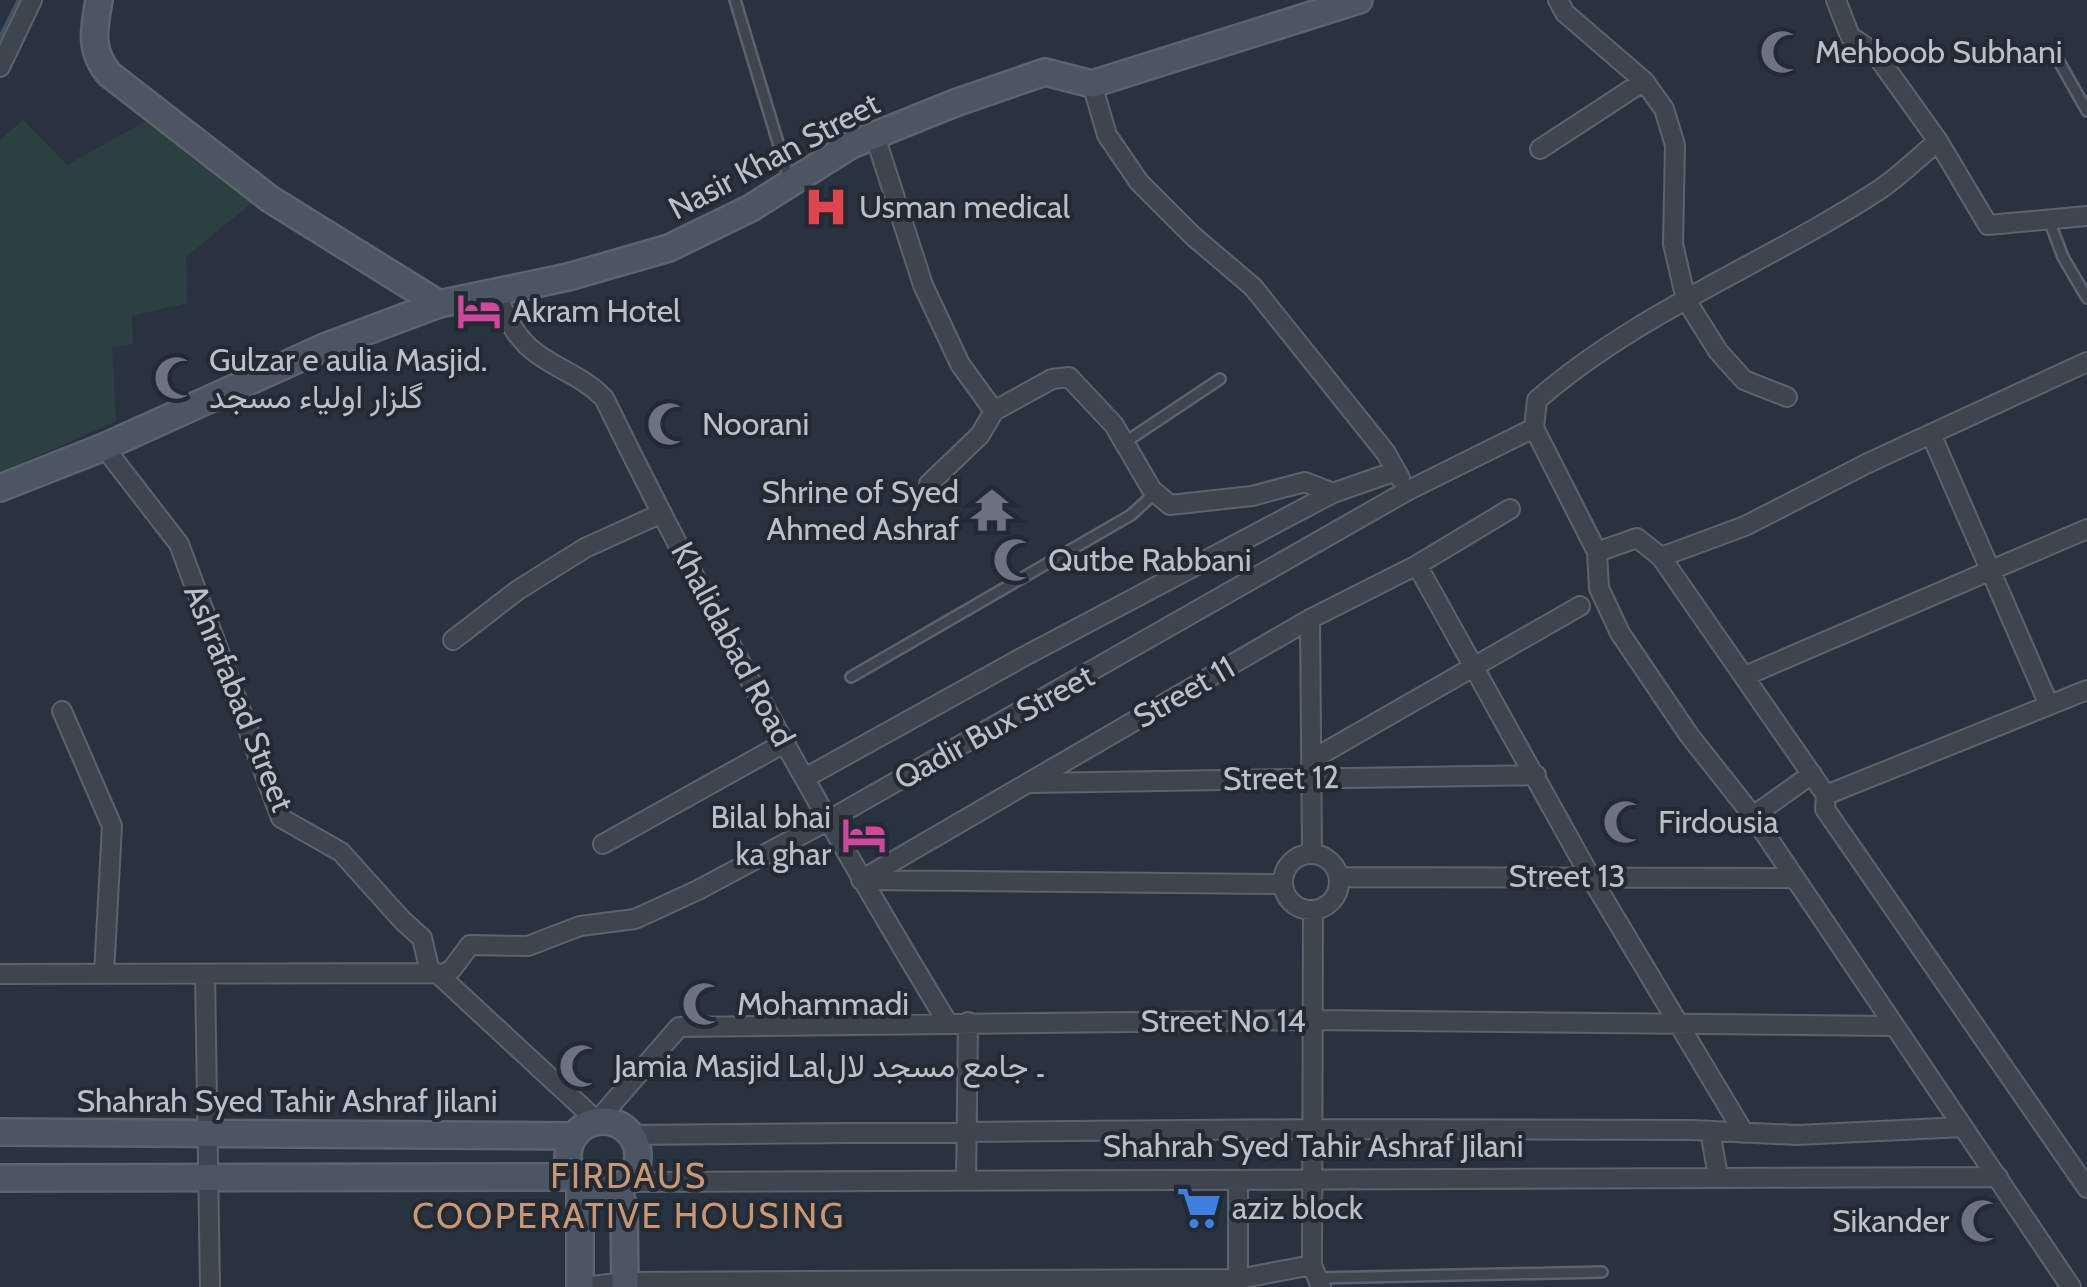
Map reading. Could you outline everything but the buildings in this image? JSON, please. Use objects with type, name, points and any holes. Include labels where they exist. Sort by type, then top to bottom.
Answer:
[{"type":"street","points":[[0,67],[32,0]]},
{"type":"street","points":[[100,0],[93,38],[95,54],[109,74],[270,199],[439,304]]},
{"type":"street","points":[[1359,0],[1092,84],[1107,135],[1139,182],[1193,236],[1254,287],[1386,453],[1407,491]]},
{"type":"street","points":[[1558,0],[1565,13],[1644,81],[1664,109],[1675,144],[1672,244],[1686,300],[1718,351],[1744,380],[1787,397]]},
{"type":"street","points":[[1836,0],[1850,36],[1875,52],[1938,141],[1988,224],[2087,216]]},
{"type":"street","name":"Nasir Khan Street","points":[[0,488],[104,447],[327,346],[439,304],[568,277],[669,248],[751,208],[851,146],[955,103],[1045,72],[1092,84]]},
{"type":"street","points":[[1540,149],[1644,81]]},
{"type":"street","points":[[875,136],[923,284],[960,364],[994,410]]},
{"type":"street","points":[[1938,141],[1881,189],[1686,300],[1568,373],[1537,400],[1534,428],[1597,552],[1599,588],[1620,632],[1688,735],[1795,878],[2071,1287]]},
{"type":"street","name":"Khalidabad Road","points":[[494,292],[513,330],[534,352],[586,380],[604,398],[805,778],[946,1022]]},
{"type":"street","points":[[1660,556],[1744,526],[2087,362]]},
{"type":"street","points":[[929,484],[980,435],[994,410],[1052,378],[1068,377],[1114,425],[1155,493],[1170,505],[1252,496],[1305,482],[1332,493]]},
{"type":"street","name":"Qadir Bux Street","points":[[436,974],[452,969],[470,946],[528,946],[580,926],[635,918],[698,890],[829,820],[1407,491],[1534,428]]},
{"type":"street","points":[[1931,434],[2049,705]]},
{"type":"street","name":"Ashrafabad Street","points":[[104,447],[179,544],[280,818],[341,852],[422,938],[436,974]]},
{"type":"street","points":[[805,778],[1042,646],[1332,493],[1396,471]]},
{"type":"street","name":"Street 11","points":[[861,880],[1310,619],[1417,565],[1510,509]]},
{"type":"street","points":[[453,640],[518,590],[585,548],[662,512]]},
{"type":"street","points":[[1745,676],[2087,528]]},
{"type":"street","points":[[1597,552],[1636,538],[1660,556],[1826,795],[1825,809],[2087,1188]]},
{"type":"street","points":[[1417,565],[1590,876],[1744,1132]]},
{"type":"street","points":[[1312,768],[1580,606]]},
{"type":"street","points":[[1310,619],[1312,852]]},
{"type":"street","points":[[1826,795],[2087,690]]},
{"type":"street","points":[[62,711],[112,826],[104,974]]},
{"type":"street","points":[[603,844],[786,742]]},
{"type":"street","name":"Street 12","points":[[1027,783],[1312,768],[1536,775]]},
{"type":"street","points":[[1752,816],[1812,774]]},
{"type":"street","points":[[1312,852],[1327,858],[1338,877],[1338,892],[1333,900],[1313,910],[1294,905],[1282,884],[1292,859],[1312,852]]},
{"type":"street","name":"Street 13","points":[[1338,877],[1795,878]]},
{"type":"street","points":[[861,880],[1282,884]]},
{"type":"street","points":[[625,1285],[623,1185],[638,1160],[631,1135],[620,1126],[596,1122],[574,1136],[567,1154],[577,1180],[582,1287],[1317,1277],[1312,1178],[1313,910]]},
{"type":"street","points":[[0,974],[436,974],[596,1122]]},
{"type":"street","points":[[205,974],[210,1287]]},
{"type":"street","name":"Street No 14","points":[[596,1122],[680,1027],[1314,1020],[1893,1026]]},
{"type":"street","points":[[966,1179],[968,1022]]},
{"type":"street","name":"Shahrah Syed Tahir Ashraf Jilani","points":[[631,1135],[1314,1129],[1796,1135],[1963,1127]]},
{"type":"street","points":[[1710,1131],[1718,1176]]},
{"type":"street","name":"Shahrah Syed Tahir Ashraf Jilani","points":[[0,1132],[574,1136]]},
{"type":"street","name":"Shahrah Syed Tahir Ashraf Jilani","points":[[623,1185],[966,1179],[1998,1177]]},
{"type":"street","points":[[0,1178],[577,1180],[603,1192],[623,1185]]},
{"type":"street","points":[[1238,1180],[1238,1279]]},
{"type":"lane","points":[[735,0],[790,184]]},
{"type":"lane","points":[[2057,58],[2087,111]]},
{"type":"lane","points":[[2075,90],[2087,84]]},
{"type":"lane","points":[[2049,220],[2062,257],[2087,298]]},
{"type":"lane","points":[[1124,443],[1220,379]]},
{"type":"lane","points":[[851,676],[1131,514],[1155,493]]},
{"type":"lane","points":[[1317,1277],[1602,1272]]},
{"type":"green space","points":[[155,116],[256,199],[186,257],[187,303],[132,316],[133,344],[112,347],[116,421],[0,473],[0,140],[23,120],[67,165]]},
{"type":"waterway","points":[[0,39],[20,0]]},
{"type":"place","name":"Mehboob Subhani","points":[[1782,52]]},
{"type":"place","name":"Usman medical","points":[[826,207]]},
{"type":"place","name":"Akram Hotel","points":[[479,311]]},
{"type":"place","name":"Gulzar e aulia Masjid. گلزار اولیاء مسجد","points":[[176,378]]},
{"type":"place","name":"Noorani","points":[[669,424]]},
{"type":"place","name":"Shrine of Syed Ahmed Ashraf","points":[[992,510]]},
{"type":"place","name":"Qutbe Rabbani","points":[[1015,560]]},
{"type":"place","name":"Firdousia","points":[[1625,822]]},
{"type":"place","name":"Bilal bhai ka ghar","points":[[864,835]]},
{"type":"place","name":"Mohammadi","points":[[704,1004]]},
{"type":"place","name":"Jamia Masjid Lal۔ جامع مسجد لال","points":[[581,1066]]},
{"type":"place","name":"aziz block","points":[[1199,1208]]},
{"type":"place","name":"Sikander","points":[[1982,1221]]},
{"type":"district","name":"FIRDAUS COOPERATIVE HOUSING","points":[[629,1196]]}]
